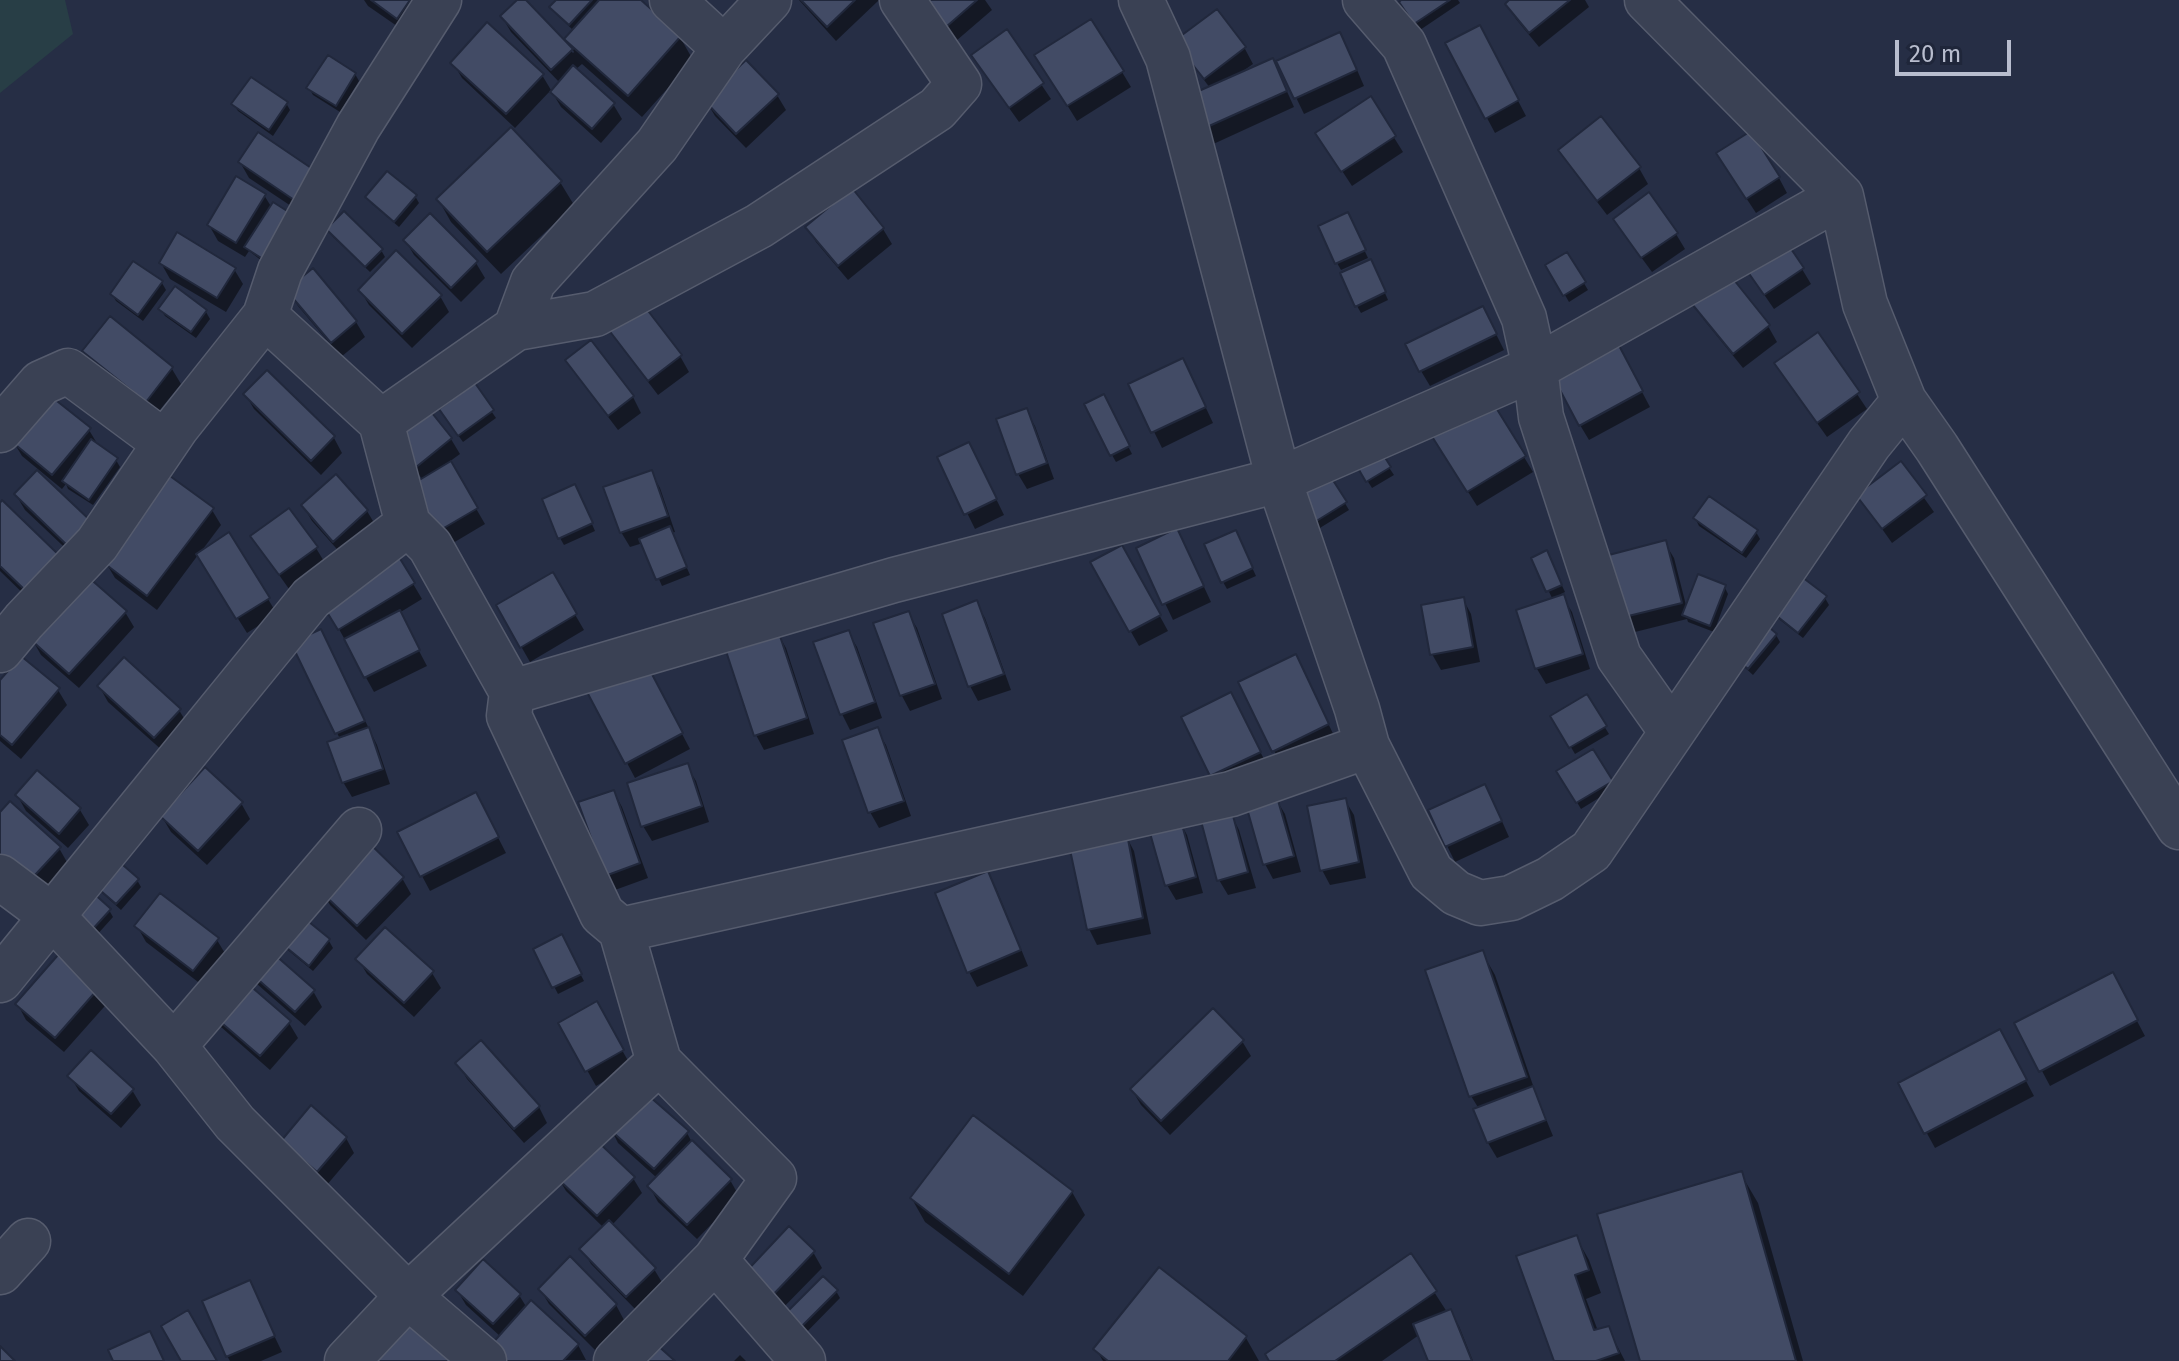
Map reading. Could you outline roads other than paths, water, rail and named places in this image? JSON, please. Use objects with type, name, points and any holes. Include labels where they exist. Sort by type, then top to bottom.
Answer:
[{"type":"street","points":[[0,650],[97,544],[165,443],[265,316],[280,271],[358,127],[439,0]]},
{"type":"street","points":[[672,0],[724,48]]},
{"type":"street","points":[[516,328],[533,282],[657,145],[724,48],[769,0]]},
{"type":"street","points":[[381,422],[516,328],[595,314],[759,226],[937,109],[959,84],[902,0]]},
{"type":"street","points":[[1141,0],[1168,58],[1279,480],[1367,746],[1431,872],[1456,893],[1480,903],[1511,898],[1550,879],[1591,851],[1869,444],[1904,401]]},
{"type":"street","points":[[1365,0],[1404,45],[1524,318],[1541,417],[1619,657],[1672,732]]},
{"type":"street","points":[[1647,0],[1841,196],[1865,304],[1904,401],[1946,461],[2179,827]]},
{"type":"street","points":[[512,692],[894,580],[1279,480],[1535,368],[1841,196]]},
{"type":"street","points":[[265,316],[381,422],[408,524],[430,546],[512,692],[509,716],[602,914],[621,930],[659,1062],[774,1178],[715,1260],[616,1361]]},
{"type":"street","points":[[0,430],[41,383],[68,371],[165,443]]},
{"type":"street","points":[[0,980],[311,598],[408,524]]},
{"type":"street","points":[[621,930],[1231,794],[1367,746]]},
{"type":"street","points":[[174,1046],[359,830]]},
{"type":"street","points":[[0,877],[52,916],[174,1046],[235,1123],[408,1296],[484,1361]]},
{"type":"street","points":[[347,1361],[408,1296],[659,1062]]},
{"type":"street","points":[[715,1260],[803,1361]]}]
